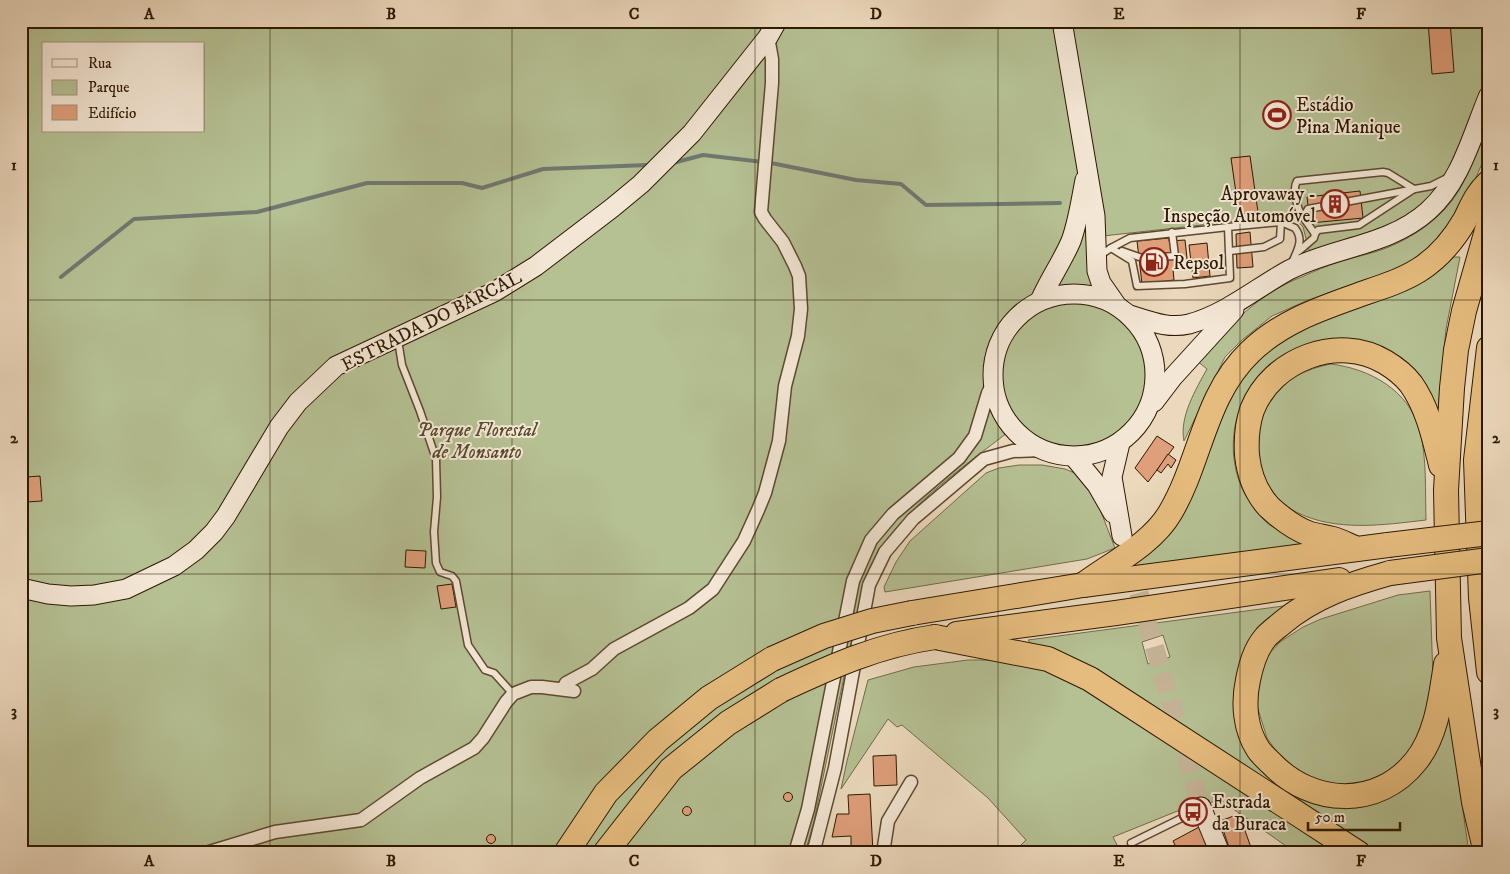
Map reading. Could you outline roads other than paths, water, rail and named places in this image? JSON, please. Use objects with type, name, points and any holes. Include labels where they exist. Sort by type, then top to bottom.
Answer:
[{"type":"highway","points":[[1083,585],[1134,550],[1162,524],[1170,513],[1183,488],[1212,406],[1235,367],[1250,352],[1265,338],[1284,325],[1307,314],[1406,278],[1420,270],[1448,245],[1463,222],[1479,191],[1489,182]]},
{"type":"highway","points":[[1486,853],[1474,802],[1449,638],[1446,490],[1456,350],[1464,310],[1489,223]]},
{"type":"highway","points":[[1489,348],[1476,460],[1489,672]]},
{"type":"highway","points":[[1357,549],[1332,539],[1308,533],[1293,526],[1268,505],[1252,480],[1248,466],[1246,437],[1252,410],[1259,396],[1293,363],[1322,351],[1336,349],[1351,350],[1378,358],[1402,374],[1410,383],[1426,411],[1446,490]]},
{"type":"highway","points":[[566,853],[606,793],[658,740],[709,698],[772,659],[824,636],[872,621],[912,612],[1083,585],[1489,533]]},
{"type":"highway","points":[[608,850],[671,769],[728,723],[782,690],[830,666],[877,649],[935,637],[1489,560]]},
{"type":"highway","points":[[1390,573],[1349,585],[1315,600],[1288,618],[1265,638],[1251,663],[1244,694],[1246,722],[1258,750],[1282,775],[1308,790],[1339,796],[1353,796],[1376,791],[1396,781],[1417,760],[1432,732],[1440,702],[1449,638]]},
{"type":"highway","points":[[935,637],[1048,659],[1090,679],[1358,853]]},
{"type":"street","points":[[1062,21],[1095,216],[1097,241],[1103,253],[1101,283],[1141,327],[1149,341],[1154,356],[1156,372],[1156,387],[1149,409]]},
{"type":"street","points":[[206,853],[275,832],[360,820],[420,778],[474,748],[513,694],[531,687],[569,690],[566,683],[592,668],[614,649],[689,608],[713,589],[744,541],[765,493],[779,441],[785,386],[798,336],[801,309],[799,276],[795,266],[783,242],[761,212],[772,83],[769,30]]},
{"type":"street","name":"ESTRADA DO BARCAL","points":[[21,588],[48,594],[71,596],[94,595],[126,589],[174,566],[196,550],[214,532],[279,427],[298,402],[336,366],[494,292],[536,266],[619,202],[641,184],[692,133],[769,30]]},
{"type":"street","points":[[1244,298],[1173,377],[1134,430],[1120,443],[1106,451],[1074,457],[1058,455],[1043,450],[1030,443],[1009,424],[996,398],[993,384],[993,369],[996,355],[1008,329],[1022,313],[1040,301],[1056,296],[1087,295],[1103,299],[1161,325],[1175,326],[1188,324],[1209,318],[1289,270],[1378,239],[1415,222],[1442,195],[1457,173],[1489,95]]},
{"type":"street","points":[[1040,301],[1048,283],[1066,253],[1071,239],[1077,221],[1087,166]]},
{"type":"street","points":[[795,853],[808,809],[853,581],[871,540],[894,514],[959,458],[975,436],[988,393],[993,384]]},
{"type":"street","points":[[1074,457],[1097,486],[1120,530],[1112,477],[1120,443]]},
{"type":"street","points":[[813,851],[836,768],[869,585],[885,552],[913,519],[984,459],[1013,451],[1043,450]]},
{"type":"street","points":[[883,853],[888,821],[911,782]]},
{"type":"street","points":[[1201,808],[1220,853]]},
{"type":"lane","points":[[1315,234],[1298,210],[1295,187],[1297,181],[1383,172],[1388,173],[1414,189]]},
{"type":"lane","points":[[1303,217],[1308,210],[1431,186],[1457,173]]},
{"type":"lane","points":[[1298,251],[1314,238],[1318,230],[1359,225],[1414,189]]},
{"type":"lane","points":[[1103,253],[1130,238],[1172,232],[1281,222],[1290,225],[1298,231],[1300,244],[1289,270]]},
{"type":"lane","points":[[1230,251],[1264,247],[1280,239],[1281,222]]},
{"type":"lane","points":[[1103,253],[1132,262],[1137,286],[1185,284],[1230,278],[1228,227]]},
{"type":"lane","points":[[1103,253],[1142,258],[1175,256],[1172,232]]},
{"type":"lane","points":[[398,338],[402,365],[436,459],[437,497],[434,532],[436,563],[440,572],[452,576],[456,581],[465,634],[474,655],[485,670],[494,673],[513,694]]},
{"type":"lane","points":[[1131,843],[1201,808]]},
{"type":"waterway","points":[[673,163],[703,155],[763,162]]},
{"type":"waterway","points":[[771,163],[856,180],[901,184],[926,205],[1060,203]]},
{"type":"waterway","points":[[61,277],[134,219],[257,212],[367,183],[462,183],[482,188],[543,169],[648,165]]},
{"type":"tunnel","points":[[1131,566],[1201,807]]},
{"type":"place","name":"Estádio Pina Manique","points":[[1277,115]]},
{"type":"place","name":"Aprovaway - Inspeção Automóvel","points":[[1335,204]]},
{"type":"place","name":"Repsol","points":[[1154,262]]},
{"type":"place","name":"Estrada da Buraca","points":[[1193,812]]},
{"type":"park label","name":"Parque Florestal de Monsanto","points":[[477,440]]}]
